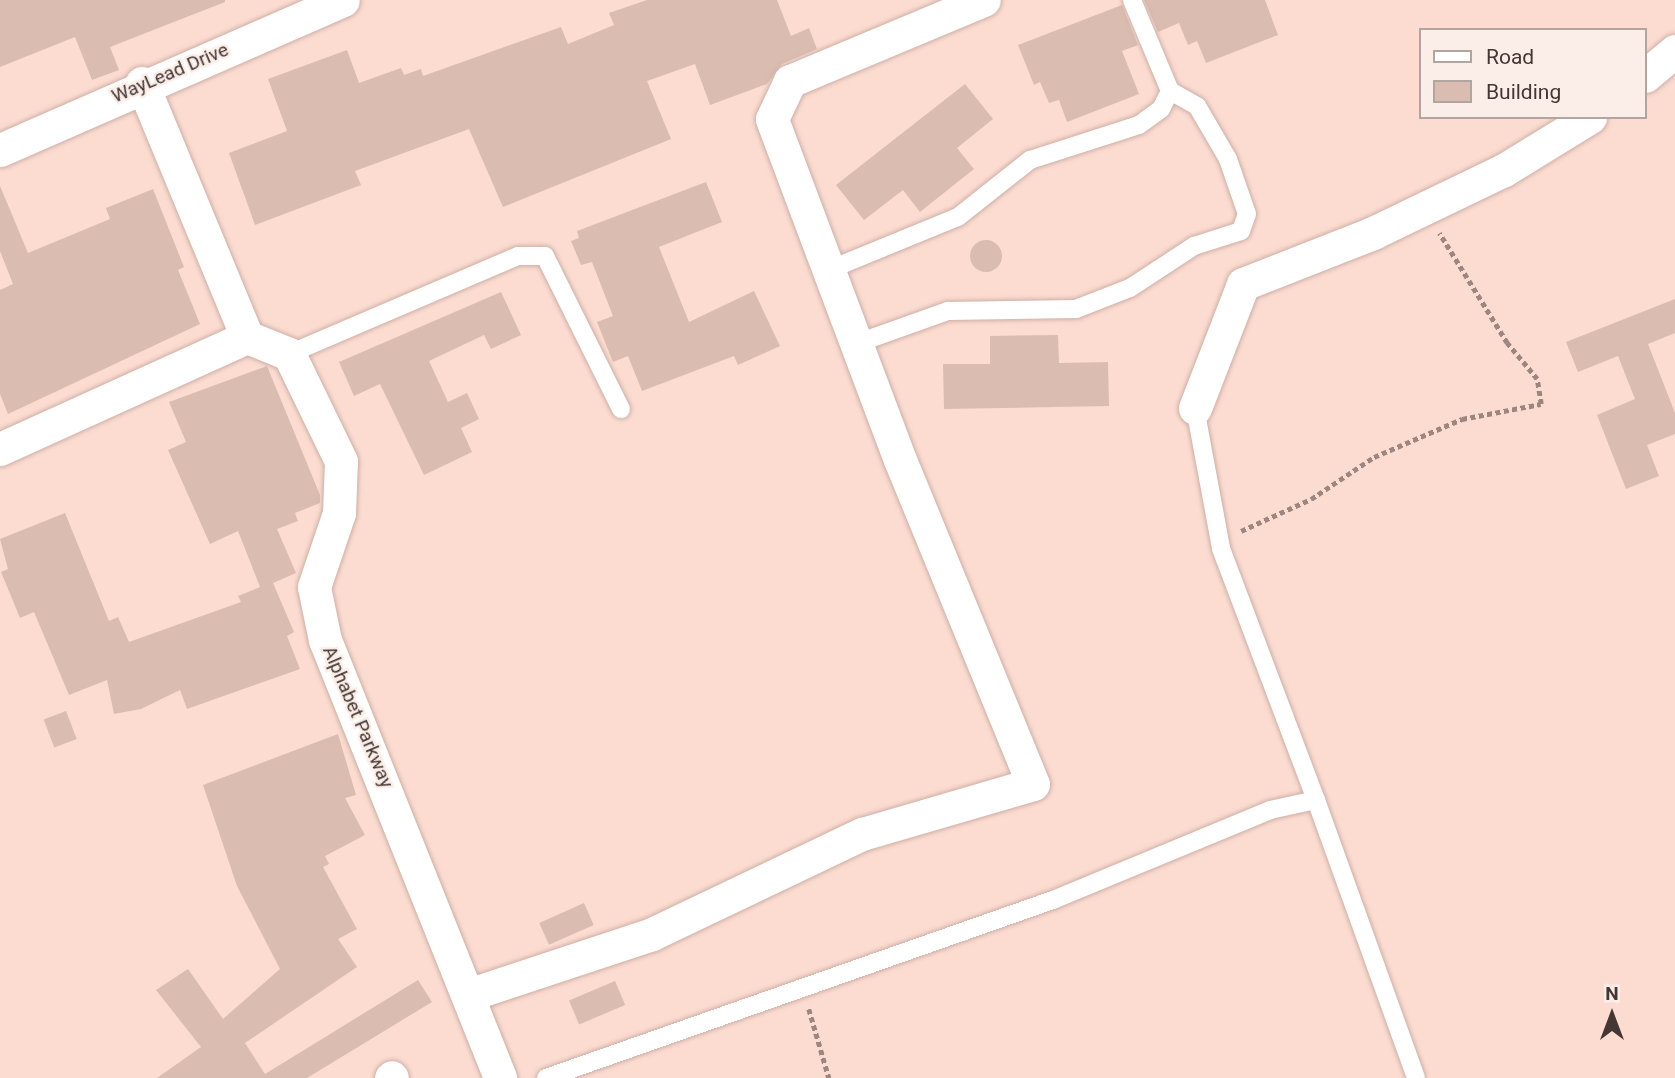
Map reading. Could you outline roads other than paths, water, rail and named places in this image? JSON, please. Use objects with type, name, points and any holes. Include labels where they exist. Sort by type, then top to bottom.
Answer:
[{"type":"street","name":"WayLead Drive","points":[[0,150],[142,83],[343,0]]},
{"type":"street","points":[[468,995],[652,934],[862,834],[1033,784],[772,119],[790,81],[984,0]]},
{"type":"street","points":[[1647,74],[1675,51]]},
{"type":"street","points":[[142,83],[247,337],[289,354]]},
{"type":"street","points":[[1195,408],[1244,284],[1423,209],[1504,170],[1587,119]]},
{"type":"street","points":[[0,449],[247,337]]},
{"type":"street","name":"Alphabet Parkway","points":[[289,354],[341,461],[339,513],[314,587],[325,640],[500,1078]]},
{"type":"lane","points":[[858,343],[948,311],[1076,309],[1130,288],[1194,246],[1241,231],[1247,214],[1228,159],[1197,106],[1170,91],[1132,0]]},
{"type":"lane","points":[[831,269],[957,216],[1030,160],[1139,125],[1161,109],[1170,91]]},
{"type":"lane","points":[[289,354],[518,256],[545,256],[621,409]]},
{"type":"lane","points":[[1195,408],[1221,548],[1316,800],[1416,1078]]},
{"type":"lane","points":[[546,1078],[1053,900],[1270,810],[1316,800]]}]
